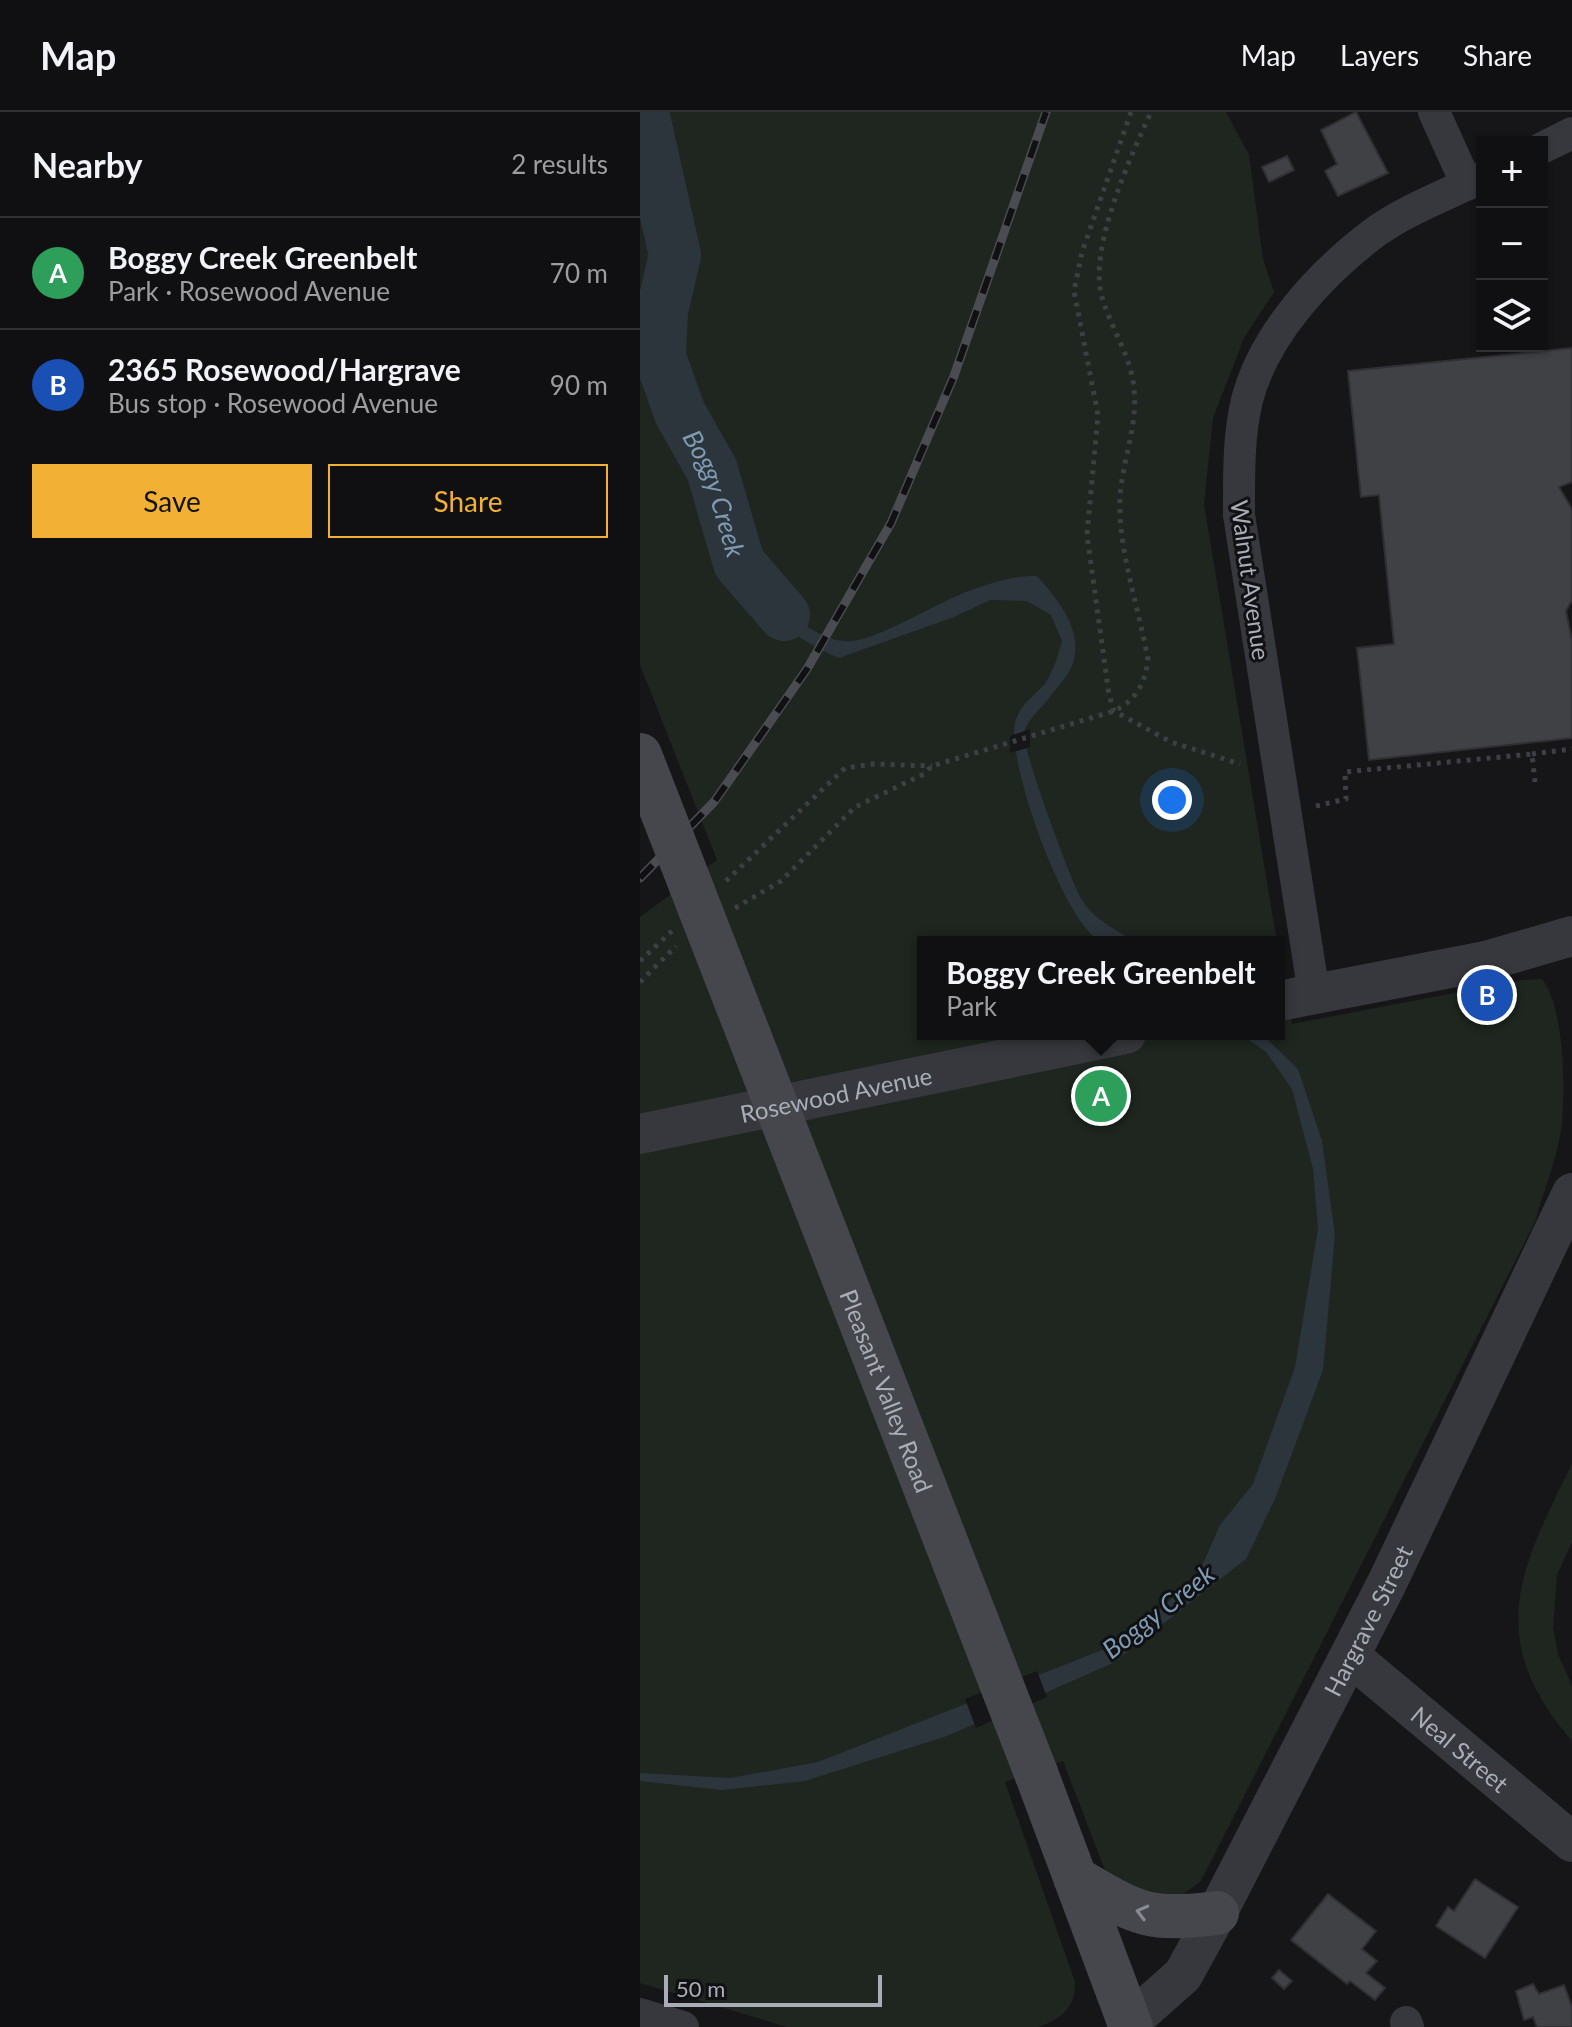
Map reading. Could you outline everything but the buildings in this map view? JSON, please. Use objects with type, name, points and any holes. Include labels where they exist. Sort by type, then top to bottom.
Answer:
[{"type":"main road","name":"Pleasant Valley Road","points":[[640,755],[1036,1773],[1127,2026]]},
{"type":"main road","points":[[1075,1878],[1137,1914],[1173,1918],[1217,1913]]},
{"type":"street","points":[[1434,112],[1475,181]]},
{"type":"street","points":[[1548,145],[1572,133]]},
{"type":"street","name":"Walnut Avenue","points":[[1293,998],[1239,515],[1238,462],[1248,399],[1274,341],[1318,282],[1376,232],[1475,181]]},
{"type":"street","points":[[1293,998],[1486,961],[1569,949]]},
{"type":"street","name":"Rosewood Avenue","points":[[640,1134],[1097,1040]]},
{"type":"street","name":"Hargrave Street","points":[[1127,2026],[1183,1975],[1217,1913],[1350,1656],[1572,1193]]},
{"type":"street","name":"Neal Street","points":[[1350,1656],[1572,1842]]},
{"type":"street","points":[[640,2014],[683,2027]]},
{"type":"path","points":[[1114,711],[1087,535],[1097,401],[1074,291],[1082,252],[1131,112]]},
{"type":"path","points":[[715,891],[845,768],[874,764],[932,766],[1114,711],[1138,691],[1148,660],[1120,498],[1135,410],[1134,389],[1130,365],[1102,299],[1097,274],[1109,220],[1151,112]]},
{"type":"path","points":[[1114,711],[1171,742],[1240,764]]},
{"type":"path","points":[[1316,806],[1346,799],[1345,772],[1572,749]]},
{"type":"path","points":[[1532,754],[1535,782]]},
{"type":"path","points":[[732,909],[781,881],[855,807],[924,774],[932,766]]},
{"type":"path","points":[[640,961],[683,921]]},
{"type":"path","points":[[640,982],[680,942]]},
{"type":"shaded area","points":[[640,112],[1226,112],[1249,155],[1263,259],[1274,292],[1244,338],[1213,418],[1204,504],[1276,936],[917,936],[917,1040],[1285,1040],[1285,985],[1292,1024],[1522,980],[1542,979],[1550,992],[1559,1030],[1563,1115],[1556,1154],[1535,1222],[1201,1881],[1164,1909],[1108,1878],[1063,1761],[1005,1782],[1075,1982],[1073,1998],[1066,2010],[1039,2027],[787,2027],[640,1983],[640,917],[717,860],[640,665]]},
{"type":"shaded area","points":[[1572,1464],[1572,1542],[1557,1575],[1553,1628],[1558,1654],[1572,1686],[1572,1741],[1545,1704],[1527,1670],[1519,1636],[1519,1604],[1537,1538]]},
{"type":"water","points":[[739,563],[790,614],[806,625],[821,635],[853,641],[878,634],[975,589],[1009,579],[1037,576],[1067,615],[1075,638],[1075,650],[1068,673],[1027,725],[1025,744],[1048,815],[1082,900],[1099,919],[1125,936],[1095,936],[1072,907],[1041,840],[1019,767],[1014,738],[1016,719],[1024,705],[1047,681],[1062,641],[1051,615],[1027,601],[990,600],[954,617],[839,658],[807,642],[778,621],[754,595]]},
{"type":"water","points":[[1249,1040],[1268,1040],[1298,1069],[1322,1141],[1335,1235],[1323,1370],[1275,1499],[1246,1559],[1113,1663],[947,1736],[805,1781],[722,1790],[640,1781],[640,1773],[730,1778],[818,1762],[1102,1650],[1143,1623],[1197,1577],[1220,1525],[1253,1484],[1295,1367],[1318,1229],[1313,1169],[1292,1089],[1266,1052]]},
{"type":"pier","points":[[1030,729],[1030,747],[1010,753],[1010,736]]},
{"type":"pier","points":[[1037,1671],[1047,1697],[976,1728],[965,1699]]},
{"type":"waterway","name":"Boggy Creek","points":[[643,112],[675,255],[662,311],[660,357],[680,413],[712,470],[739,563],[784,615]]},
{"type":"railway","points":[[640,878],[714,802],[807,669],[891,523],[954,376],[1046,112]]},
{"type":"place","name":"2365 Rosewood/Hargrave","points":[[1487,995]]},
{"type":"place","name":"Boggy Creek Greenbelt","points":[[1101,1096]]}]
